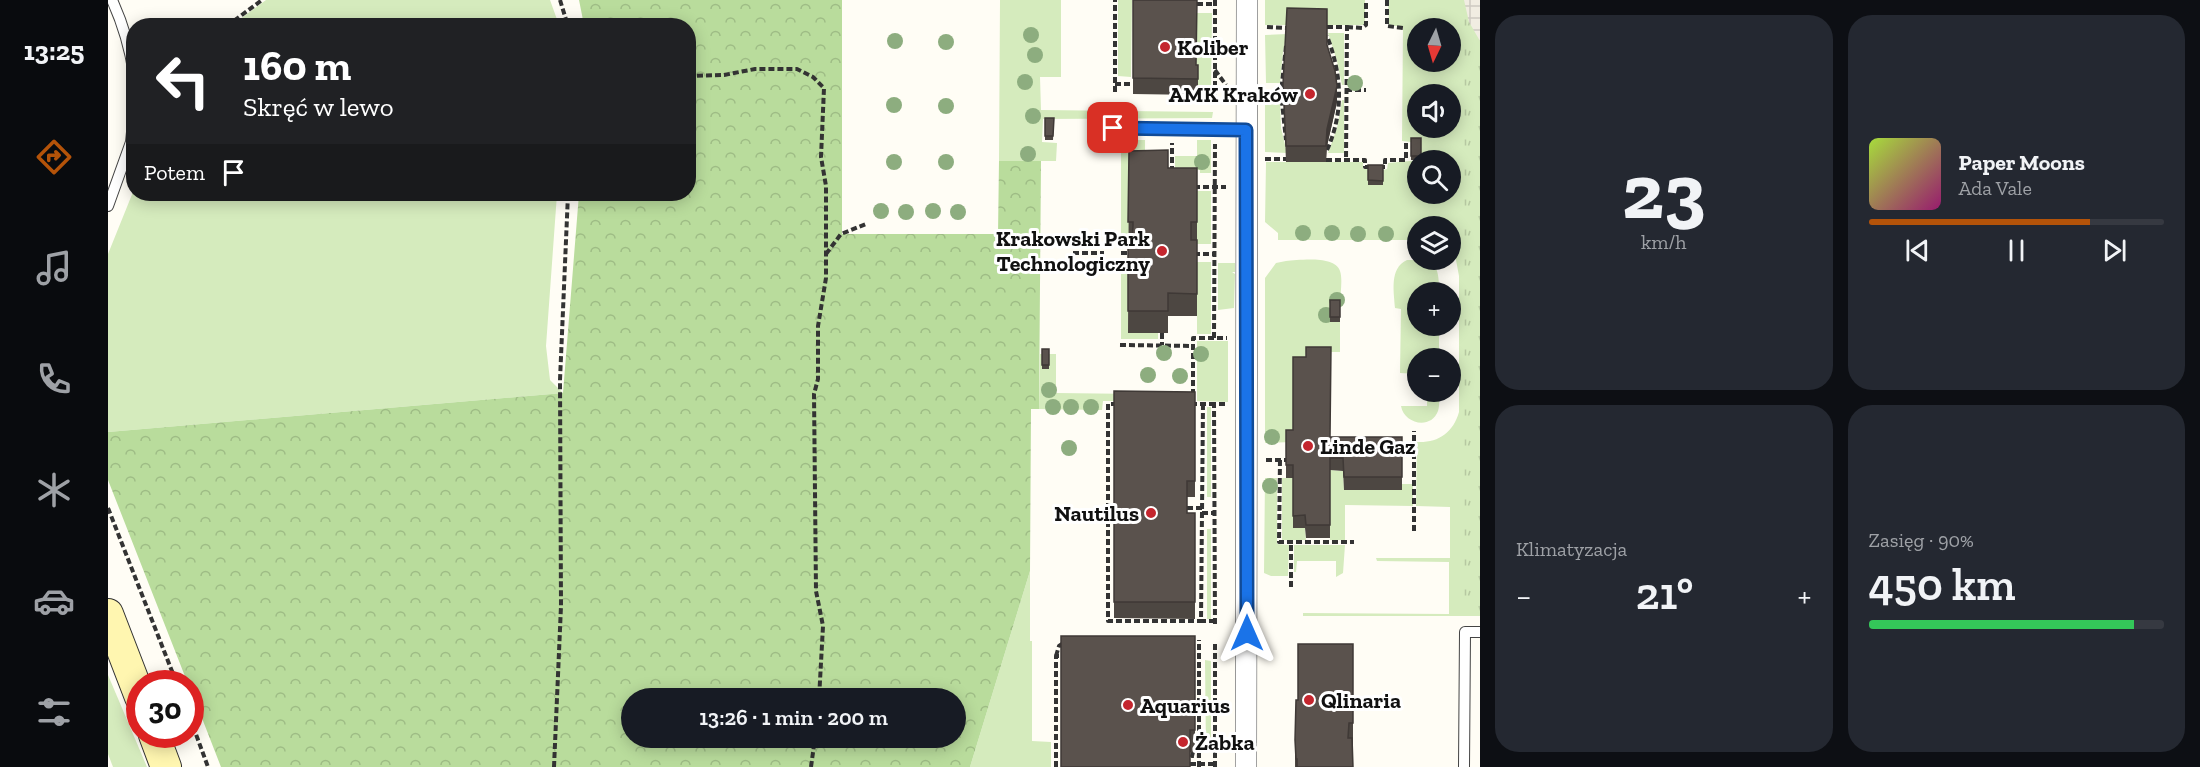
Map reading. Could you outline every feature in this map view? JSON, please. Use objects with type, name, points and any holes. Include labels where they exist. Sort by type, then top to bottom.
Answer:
[{"type":"main road","points":[[108,614],[130,670]]},
{"type":"main road","points":[[159,748],[166,767]]},
{"type":"street","points":[[1246,0],[1246,767]]},
{"type":"lane","points":[[112,0],[126,38]]},
{"type":"lane","points":[[1113,128],[1246,130]]},
{"type":"lane","points":[[108,206],[126,156]]},
{"type":"lane","points":[[1464,767],[1465,632],[1480,632]]},
{"type":"path","points":[[238,18],[262,0]]},
{"type":"path","points":[[560,0],[566,18]]},
{"type":"path","points":[[1115,0],[1115,92]]},
{"type":"path","points":[[1327,27],[1363,27],[1366,25],[1366,0]]},
{"type":"path","points":[[1387,0],[1387,26],[1403,28]]},
{"type":"path","points":[[1197,4],[1215,2],[1215,96]]},
{"type":"path","points":[[1262,27],[1287,28]]},
{"type":"path","points":[[1347,27],[1347,160]]},
{"type":"path","points":[[1327,36],[1337,68],[1338,90],[1337,120],[1327,150]]},
{"type":"path","points":[[1286,141],[1282,93],[1287,43]]},
{"type":"path","points":[[696,76],[724,75],[755,69],[797,69],[813,77],[824,88],[821,157],[826,186],[826,278],[818,326],[818,380],[814,394],[816,591],[823,626],[820,688]]},
{"type":"path","points":[[1215,70],[1232,93]]},
{"type":"path","points":[[1115,84],[1133,84]]},
{"type":"path","points":[[1338,90],[1366,90]]},
{"type":"path","points":[[1262,93],[1282,93]]},
{"type":"path","points":[[1172,140],[1172,175]]},
{"type":"path","points":[[1214,338],[1215,140]]},
{"type":"path","points":[[1326,160],[1365,160],[1365,166],[1386,167],[1385,160],[1406,160],[1406,141]]},
{"type":"path","points":[[1262,159],[1286,159]]},
{"type":"path","points":[[1193,187],[1231,187]]},
{"type":"path","points":[[554,767],[561,606],[560,380],[568,201]]},
{"type":"path","points":[[826,254],[841,234],[866,224]]},
{"type":"path","points":[[1072,253],[1104,253]]},
{"type":"path","points":[[1121,253],[1132,253]]},
{"type":"path","points":[[1191,254],[1214,254]]},
{"type":"path","points":[[1162,333],[1162,345]]},
{"type":"path","points":[[1193,404],[1193,338],[1231,338]]},
{"type":"path","points":[[1120,345],[1193,346]]},
{"type":"path","points":[[1119,404],[1108,404],[1108,621],[1214,623],[1214,404]]},
{"type":"path","points":[[1182,404],[1231,404]]},
{"type":"path","points":[[1201,623],[1203,404]]},
{"type":"path","points":[[1414,431],[1414,531]]},
{"type":"path","points":[[1261,460],[1286,460]]},
{"type":"path","points":[[1280,460],[1279,542],[1354,542]]},
{"type":"path","points":[[108,508],[172,670]]},
{"type":"path","points":[[1187,508],[1202,513],[1214,513]]},
{"type":"path","points":[[1194,518],[1202,513]]},
{"type":"path","points":[[1291,542],[1291,587]]},
{"type":"path","points":[[1195,605],[1201,605]]},
{"type":"path","points":[[1056,767],[1056,656],[1059,646],[1066,640]]},
{"type":"path","points":[[1189,644],[1199,642],[1199,766]]},
{"type":"path","points":[[1190,764],[1215,766],[1215,642]]},
{"type":"path","points":[[1056,656],[1068,656]]},
{"type":"path","points":[[1192,656],[1199,656]]},
{"type":"path","points":[[201,748],[208,767]]},
{"type":"path","points":[[812,767],[814,748]]},
{"type":"path","points":[[1192,752],[1192,756],[1199,756]]},
{"type":"green space","points":[[266,0],[550,0],[556,18],[242,18]]},
{"type":"green space","points":[[579,0],[842,0],[842,234],[998,234],[999,161],[1041,161],[1039,409],[1031,409],[1030,571],[970,767],[221,767],[204,723],[204,670],[183,670],[108,480],[108,432],[563,393],[578,201],[696,201],[696,18],[583,18]]},
{"type":"green space","points":[[1000,0],[1061,0],[1061,77],[1040,77],[1041,110],[1213,112],[1212,118],[1043,119],[1042,142],[1057,143],[1056,161],[999,161]]},
{"type":"green space","points":[[1118,0],[1132,0],[1131,77],[1118,76]]},
{"type":"green space","points":[[1265,0],[1365,0],[1365,23],[1363,25],[1265,25]]},
{"type":"green space","points":[[1388,0],[1464,0],[1464,35],[1480,41],[1480,616],[1303,616],[1303,613],[1449,614],[1449,562],[1377,561],[1376,558],[1450,558],[1450,507],[1416,506],[1417,442],[1432,441],[1449,431],[1459,412],[1459,402],[1461,402],[1459,336],[1461,336],[1461,282],[1459,282],[1458,270],[1461,270],[1461,216],[1407,216],[1407,240],[1278,240],[1278,233],[1265,222],[1266,162],[1363,162],[1363,169],[1368,169],[1383,184],[1383,170],[1387,169],[1388,163],[1407,161],[1407,204],[1461,204],[1461,150],[1420,150],[1420,143],[1402,141],[1403,27],[1389,25]]},
{"type":"green space","points":[[1464,0],[1480,0],[1480,616],[1464,616]]},
{"type":"green space","points":[[1197,13],[1212,13],[1211,95],[1198,95],[1198,81],[1196,81]]},
{"type":"green space","points":[[1328,33],[1344,33],[1344,85],[1342,85]]},
{"type":"green space","points":[[1287,34],[1280,83],[1266,83],[1265,35]]},
{"type":"green space","points":[[1280,99],[1281,128],[1287,153],[1265,152],[1265,101]]},
{"type":"green space","points":[[1342,100],[1344,100],[1344,153],[1328,153],[1337,128]]},
{"type":"green space","points":[[1126,140],[1145,140],[1133,248],[1121,248],[1121,151]]},
{"type":"green space","points":[[1197,140],[1211,140],[1211,173],[1200,173],[1200,170],[1175,170],[1175,156],[1197,156]]},
{"type":"green space","points":[[1197,191],[1211,191],[1211,244],[1197,244]]},
{"type":"green space","points":[[129,201],[556,201],[546,346],[550,380],[563,393],[108,432],[108,254]]},
{"type":"green space","points":[[1121,258],[1133,258],[1158,339],[1121,339]]},
{"type":"green space","points":[[1407,260],[1407,270],[1437,270],[1439,282],[1407,282],[1407,336],[1439,336],[1439,348],[1407,348],[1407,373],[1400,373],[1401,309],[1395,308],[1394,281],[1401,264]]},
{"type":"green space","points":[[1324,261],[1337,266],[1340,271],[1340,305],[1331,305],[1330,322],[1340,322],[1340,352],[1306,352],[1293,442],[1265,443],[1265,278],[1276,263]]},
{"type":"green space","points":[[1197,262],[1211,262],[1211,334],[1197,334]]},
{"type":"green space","points":[[1218,263],[1235,263],[1235,272],[1232,272],[1235,274],[1234,308],[1218,310]]},
{"type":"green space","points":[[1197,341],[1228,341],[1228,402],[1197,401]]},
{"type":"green space","points":[[1040,354],[1042,354],[1042,369],[1049,369],[1049,354],[1056,354],[1056,393],[1140,394],[1140,401],[1103,401],[1102,410],[1039,409]]},
{"type":"green space","points":[[1427,402],[1439,402],[1435,417],[1424,423],[1412,421],[1403,412],[1401,406],[1427,406]]},
{"type":"green space","points":[[1207,407],[1211,407],[1211,497],[1207,497]]},
{"type":"green space","points":[[1330,470],[1343,471],[1344,490],[1402,490],[1402,484],[1413,484],[1413,506],[1345,505],[1345,540],[1330,540]]},
{"type":"green space","points":[[1265,478],[1277,478],[1277,544],[1289,545],[1288,576],[1271,576],[1264,573]]},
{"type":"green space","points":[[1282,478],[1293,478],[1306,540],[1282,540]]},
{"type":"green space","points":[[1207,529],[1211,529],[1211,619],[1207,619]]},
{"type":"green space","points":[[1294,545],[1345,545],[1343,573],[1336,577],[1336,561],[1297,561],[1296,572],[1294,572]]},
{"type":"green space","points":[[1030,571],[1032,741],[1051,742],[1051,767],[970,767]]},
{"type":"green space","points":[[1205,660],[1211,661],[1211,751],[1206,751]]},
{"type":"green space","points":[[108,675],[126,717],[126,748],[139,748],[147,767],[113,767],[108,754]]},
{"type":"shaded area","points":[[1464,0],[1480,0],[1480,41],[1469,22]]},
{"type":"building","name":"Koliber","points":[[1133,0],[1197,0],[1196,65],[1198,65],[1198,79],[1133,78]]},
{"type":"building","name":"AMK Kraków","points":[[1287,8],[1327,9],[1327,45],[1337,86],[1327,129],[1326,146],[1286,146],[1283,84]]},
{"type":"building","points":[[1045,118],[1054,118],[1053,136],[1045,136]]},
{"type":"building","points":[[1411,138],[1421,138],[1421,150],[1411,150]]},
{"type":"building","name":"Krakowski Park Technologiczny","points":[[1168,150],[1168,168],[1197,168],[1197,222],[1191,222],[1191,240],[1197,240],[1197,294],[1168,293],[1168,311],[1128,311],[1128,240],[1132,240],[1133,226],[1133,222],[1128,222],[1129,151]]},
{"type":"building","points":[[1368,165],[1383,165],[1383,181],[1368,180]]},
{"type":"building","points":[[1330,300],[1340,300],[1340,317],[1330,317]]},
{"type":"building","name":"Linde Gaz","points":[[1306,347],[1331,347],[1330,437],[1402,437],[1402,477],[1344,477],[1343,458],[1330,458],[1330,525],[1306,525],[1305,515],[1293,516],[1293,465],[1286,465],[1286,430],[1293,430],[1293,357],[1306,357]]},
{"type":"building","points":[[1042,349],[1049,349],[1049,365],[1042,365]]},
{"type":"building","name":"Nautilus","points":[[1114,391],[1195,392],[1195,481],[1187,481],[1187,513],[1195,513],[1195,602],[1114,602]]},
{"type":"building","name":"Aquarius","points":[[1061,636],[1195,636],[1195,730],[1190,730],[1190,767],[1061,767]]},
{"type":"building","points":[[1298,644],[1353,644],[1353,723],[1349,723],[1348,738],[1352,738],[1353,767],[1297,767],[1295,740]]},
{"type":"place","name":"Koliber","points":[[1165,47]]},
{"type":"place","name":"AMK Kraków","points":[[1310,94]]},
{"type":"place","name":"Krakowski Park Technologiczny","points":[[1162,251]]},
{"type":"place","name":"Linde Gaz","points":[[1308,446]]},
{"type":"place","name":"Nautilus","points":[[1151,513]]},
{"type":"place","name":"Qlinaria","points":[[1309,700]]},
{"type":"place","name":"Aquarius","points":[[1128,705]]},
{"type":"place","name":"Żabka","points":[[1183,742]]},
{"type":"route","points":[[1113,128],[1246,130],[1247,633]]}]
